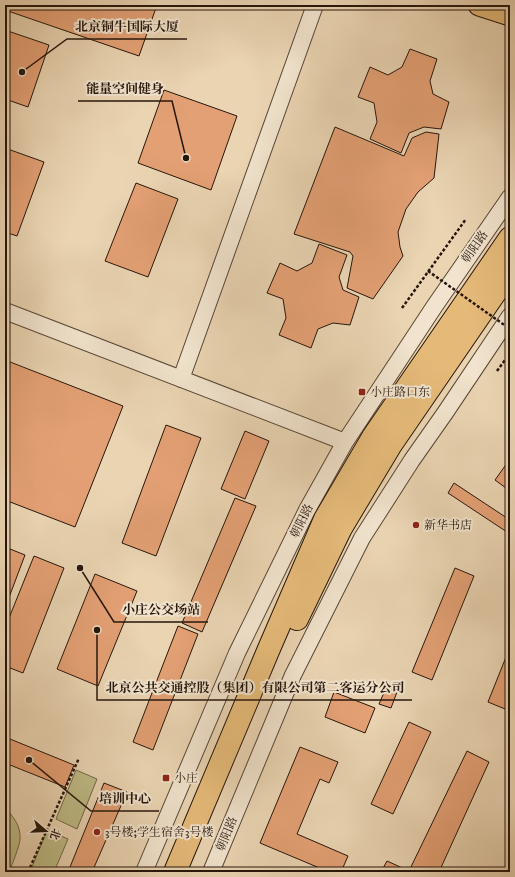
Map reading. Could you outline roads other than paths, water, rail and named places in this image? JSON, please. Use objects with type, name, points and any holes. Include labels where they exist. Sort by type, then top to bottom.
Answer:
[{"type":"highway","name":"朝阳路","points":[[174,872],[325,519],[373,437],[510,238]]},
{"type":"highway","name":"朝阳路","points":[[190,872],[274,667],[325,519],[390,446],[510,271]]},
{"type":"main road","points":[[479,5],[510,15]]},
{"type":"street","points":[[181,379],[315,5]]},
{"type":"street","name":"朝阳路","points":[[144,872],[237,653],[325,519],[345,442],[434,307],[510,197]]},
{"type":"street","points":[[5,310],[345,442]]},
{"type":"street","name":"朝阳路","points":[[211,872],[294,676],[362,538],[412,460],[510,316]]},
{"type":"street","points":[[325,519],[362,538]]},
{"type":"place","name":"北京铜牛国际大厦","points":[[22,72]]},
{"type":"place","name":"能量空间健身","points":[[186,158]]},
{"type":"place","name":"小庄路口东","points":[[362,392]]},
{"type":"place","name":"新华书店","points":[[416,525]]},
{"type":"place","name":"小庄公交场站","points":[[80,568]]},
{"type":"place","name":"北京公共交通控股（集团）有限公司第二客运分公司","points":[[97,630]]},
{"type":"place","name":"培训中心","points":[[29,760]]},
{"type":"place","name":"小庄","points":[[166,778]]},
{"type":"place","name":"3号楼;学生宿舍3号楼","points":[[97,832]]}]
